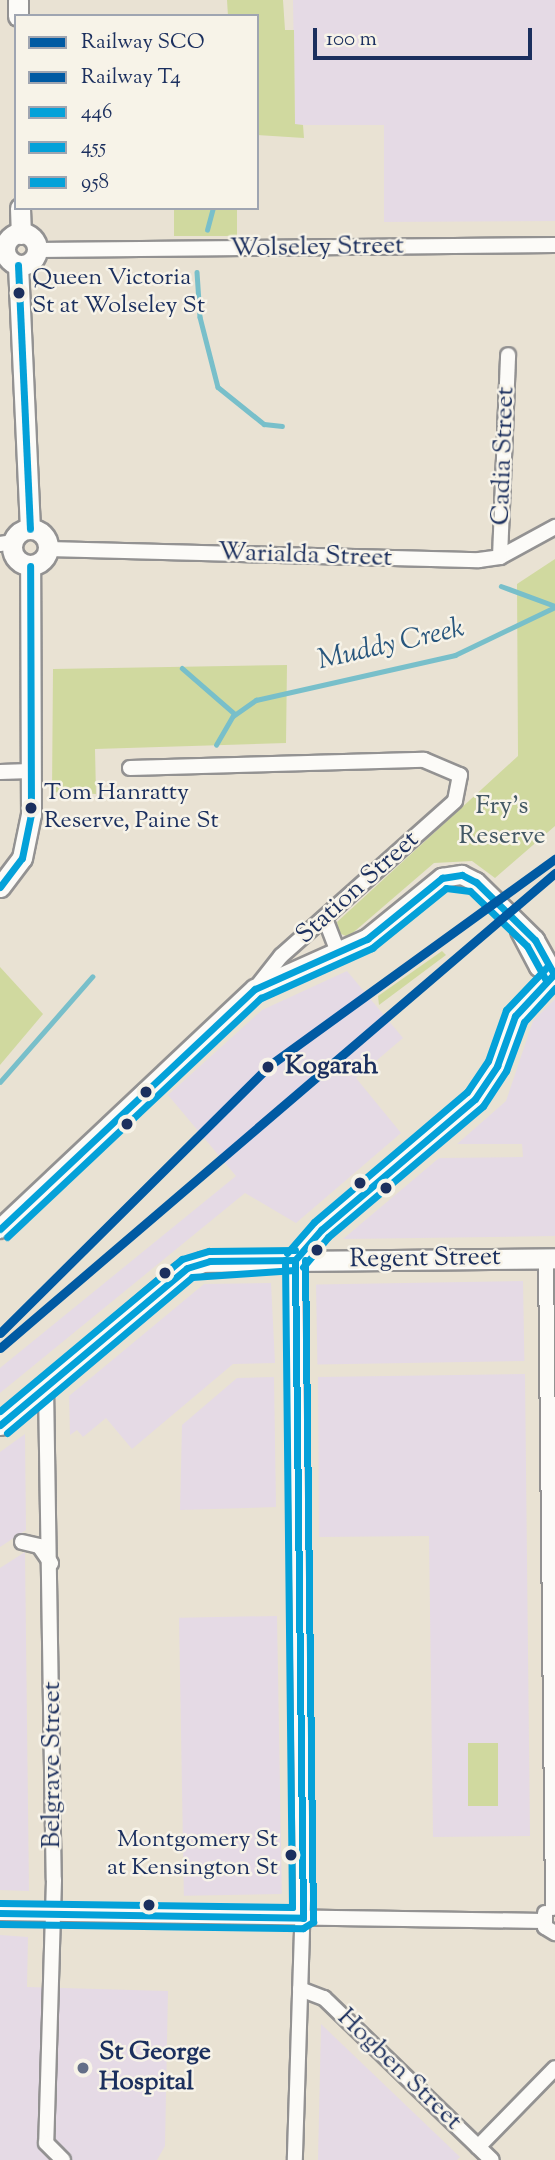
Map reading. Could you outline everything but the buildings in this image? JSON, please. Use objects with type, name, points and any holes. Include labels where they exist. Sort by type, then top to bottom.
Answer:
[{"type":"main road","points":[[18,265],[32,261],[37,250],[21,233],[20,210]]},
{"type":"main road","points":[[21,233],[2,248],[18,265],[30,529]]},
{"type":"main road","points":[[30,529],[6,543],[14,557],[30,566]]},
{"type":"main road","points":[[0,887],[24,852],[31,771],[30,566],[48,549],[41,533],[30,529]]},
{"type":"main road","name":"Regent Street","points":[[0,1426],[174,1278],[211,1261],[550,1258]]},
{"type":"street","name":"Wolseley Street","points":[[37,250],[555,245]]},
{"type":"street","name":"Cadia Street","points":[[500,557],[508,355]]},
{"type":"street","name":"Warialda Street","points":[[48,549],[500,557],[555,527]]},
{"type":"street","name":"Station Street","points":[[0,1229],[117,1114],[255,989],[304,937],[326,921],[462,787],[454,768],[424,760],[130,768]]},
{"type":"street","points":[[0,772],[31,771]]},
{"type":"street","name":"Station Street","points":[[255,989],[340,955],[442,878],[462,875],[485,891],[528,935],[539,967],[555,974]]},
{"type":"street","points":[[326,921],[340,955]]},
{"type":"street","points":[[528,935],[555,944]]},
{"type":"street","points":[[304,937],[314,967]]},
{"type":"street","points":[[295,2160],[303,1918],[295,1260],[321,1230],[475,1099],[497,1066],[514,1016],[555,974]]},
{"type":"street","name":"Station Street","points":[[0,1213],[103,1120],[117,1114]]},
{"type":"street","points":[[543,1921],[554,1908],[550,1258]]},
{"type":"street","name":"Belgrave Street","points":[[47,1387],[52,1564],[51,1913],[46,2143],[63,2160]]},
{"type":"street","points":[[22,1542],[39,1546],[52,1564]]},
{"type":"street","points":[[0,1913],[543,1921],[555,1933]]},
{"type":"street","name":"Hogben Street","points":[[300,1989],[324,1998],[492,2160]]},
{"type":"street","points":[[478,2147],[555,2068]]},
{"type":"shaded area","points":[[293,0],[555,0],[555,221],[384,222],[384,125],[295,125]]},
{"type":"shaded area","points":[[347,971],[403,1038],[356,1078],[401,1133],[296,1223],[245,1193],[0,1393],[0,1368],[236,1176],[168,1095],[262,1010]]},
{"type":"shaded area","points":[[555,999],[555,1236],[343,1239],[439,1158],[523,1157],[522,1144],[457,1144],[506,1101],[533,1021]]},
{"type":"shaded area","points":[[523,1281],[524,1361],[317,1365],[316,1285]]},
{"type":"shaded area","points":[[271,1283],[275,1363],[233,1364],[132,1449],[106,1418],[83,1437],[77,1430],[70,1435],[69,1396],[204,1284]]},
{"type":"shaded area","points":[[525,1374],[530,1836],[433,1837],[429,1536],[319,1537],[318,1377]]},
{"type":"shaded area","points":[[274,1377],[276,1507],[180,1510],[182,1425],[237,1378]]},
{"type":"shaded area","points":[[25,1434],[26,1530],[0,1547],[0,1452]]},
{"type":"shaded area","points":[[25,1552],[29,1891],[0,1890],[0,1568]]},
{"type":"shaded area","points":[[277,1616],[282,1894],[184,1896],[179,1618]]},
{"type":"shaded area","name":"St George Hospital","points":[[0,1935],[28,1937],[27,1987],[168,1991],[165,2146],[157,2160],[0,2160]]},
{"type":"shaded area","points":[[321,2024],[460,2157],[457,2160],[318,2160]]},
{"type":"green space","points":[[227,0],[283,0],[285,30],[294,30],[295,124],[303,125],[304,138],[259,135],[259,14],[228,14]]},
{"type":"green space","points":[[174,210],[237,210],[237,236],[174,236]]},
{"type":"green space","name":"Fry's Reserve","points":[[555,559],[555,826],[495,878],[472,861],[434,863],[348,937],[339,933],[337,922],[518,756],[517,584]]},
{"type":"green space","points":[[287,665],[286,743],[95,749],[96,794],[52,792],[53,669]]},
{"type":"green space","points":[[442,951],[446,955],[379,1005],[378,996]]},
{"type":"green space","points":[[0,967],[43,1014],[0,1065]]},
{"type":"green space","points":[[468,1743],[498,1743],[498,1806],[468,1806]]},
{"type":"waterway","points":[[207,230],[212,210]]},
{"type":"waterway","points":[[197,272],[200,317],[218,387],[264,424],[282,426]]},
{"type":"waterway","points":[[501,586],[555,606]]},
{"type":"waterway","name":"Muddy Creek","points":[[216,745],[233,716],[256,700],[455,655],[555,607]]},
{"type":"waterway","points":[[182,668],[235,714]]},
{"type":"waterway","points":[[0,1082],[92,977]]},
{"type":"rail line","name":"SCO","points":[[0,1333],[270,1065],[555,859]]},
{"type":"rail line","name":"T4","points":[[0,1348],[555,873]]},
{"type":"transit line","name":"446","points":[[18,265],[30,529]]},
{"type":"transit line","name":"446","points":[[0,887],[22,858],[31,814],[30,566]]},
{"type":"transit line","name":"446","points":[[0,1229],[255,989],[367,939],[442,878],[462,875],[476,882],[535,940],[554,974]]},
{"type":"transit line","name":"455","points":[[7,1237],[261,998],[372,948],[446,888],[470,891],[527,946],[545,979]]},
{"type":"transit line","name":"958","points":[[287,1253],[314,1222],[467,1092],[488,1061],[506,1010],[547,967]]},
{"type":"transit line","name":"446","points":[[295,1260],[321,1230],[475,1099],[497,1066],[515,1016],[554,974]]},
{"type":"transit line","name":"455","points":[[303,1267],[328,1237],[483,1106],[506,1071],[524,1022],[555,988]]},
{"type":"transit line","name":"958","points":[[0,1411],[182,1259],[209,1251],[295,1250]]},
{"type":"transit line","name":"958","points":[[0,1903],[292,1907],[285,1260]]},
{"type":"transit line","name":"446","points":[[0,1425],[187,1268],[210,1261],[295,1260]]},
{"type":"transit line","name":"446","points":[[0,1913],[303,1918],[295,1260]]},
{"type":"transit line","name":"455","points":[[0,1924],[303,1928],[313,1922],[305,1260]]},
{"type":"transit line","name":"455","points":[[7,1433],[192,1277],[295,1270]]},
{"type":"place","name":"Queen Victoria St at Wolseley St","points":[[19,293]]},
{"type":"place","name":"Tom Hanratty Reserve, Paine St","points":[[31,808]]},
{"type":"place","name":"Kogarah","points":[[268,1067]]},
{"type":"place","name":"Montgomery St at Kensington St","points":[[291,1855]]},
{"type":"place","name":"St George Hospital","points":[[83,2068]]}]
